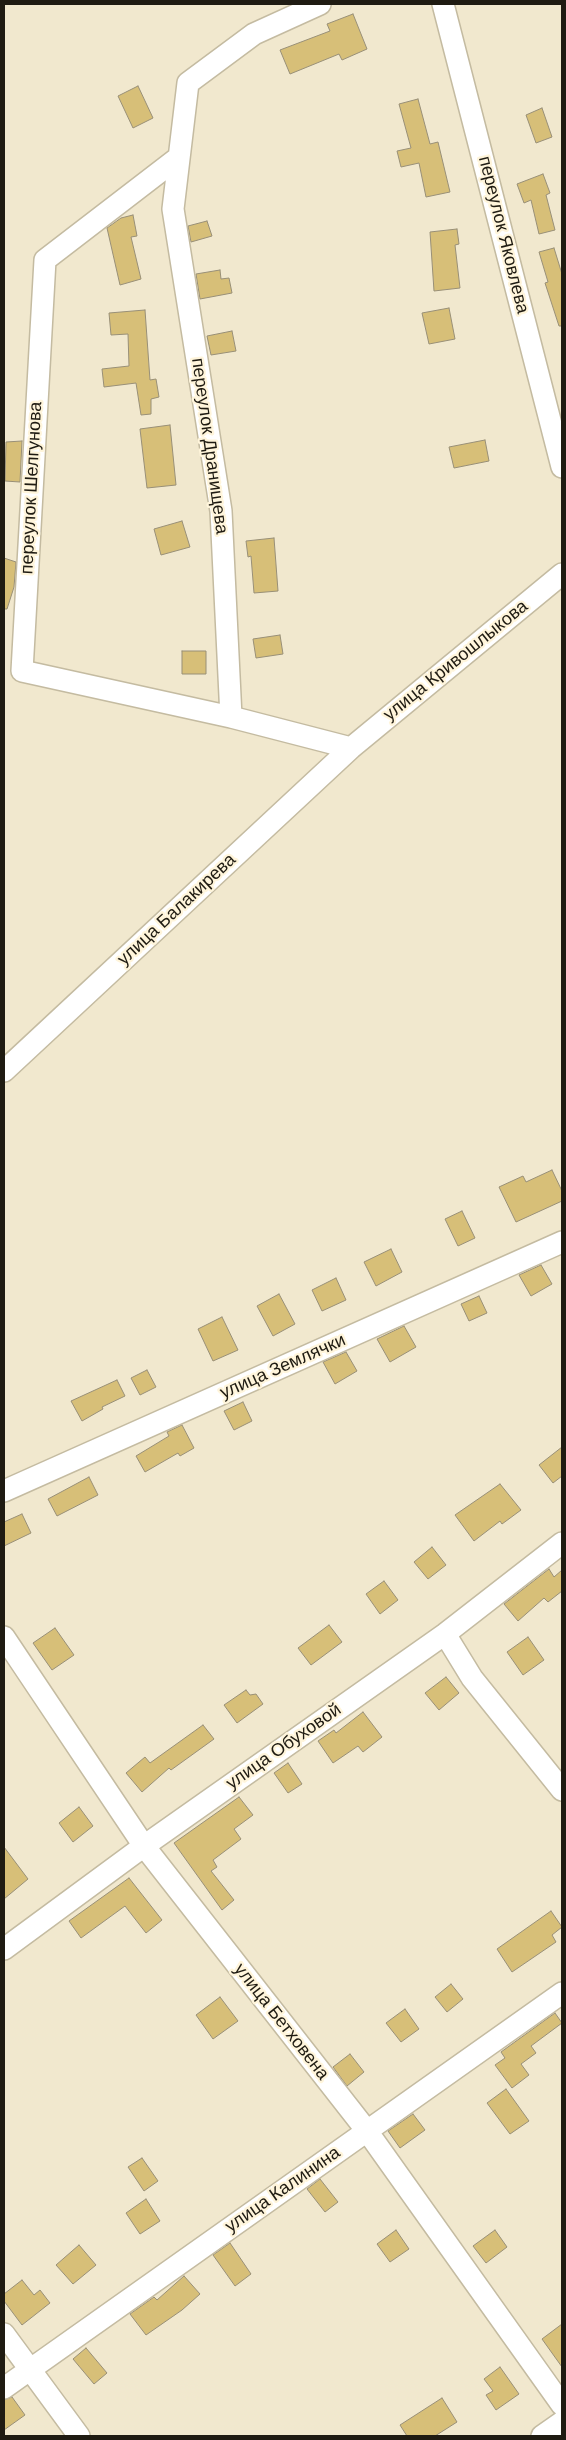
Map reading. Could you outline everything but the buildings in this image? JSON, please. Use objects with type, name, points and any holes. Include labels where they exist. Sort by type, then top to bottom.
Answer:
[{"type":"street","name":"переулок Дранищева","points":[[231,717],[222,511],[174,209],[188,83],[254,34],[320,4]]},
{"type":"street","name":"переулок Яковлева","points":[[443,4],[562,467]]},
{"type":"street","name":"переулок Шелгунова","points":[[179,156],[45,260],[22,672],[231,717]]},
{"type":"street","name":"улица Кривошлыкова","points":[[351,748],[562,574]]},
{"type":"street","points":[[231,717],[351,748]]},
{"type":"street","name":"улица Балакирева","points":[[4,1071],[351,748]]},
{"type":"street","name":"улица Землячки","points":[[4,1491],[562,1242]]},
{"type":"street","name":"улица Обуховой","points":[[4,1948],[144,1846],[445,1634],[562,1543]]},
{"type":"street","points":[[445,1634],[472,1678],[562,1790]]},
{"type":"street","name":"улица Бетховена","points":[[4,1637],[144,1846],[367,2131],[562,2405]]},
{"type":"street","name":"улица Калинина","points":[[4,2388],[562,1993]]},
{"type":"street","points":[[4,2334],[79,2436]]},
{"type":"street","points":[[542,2436],[562,2422]]}]
